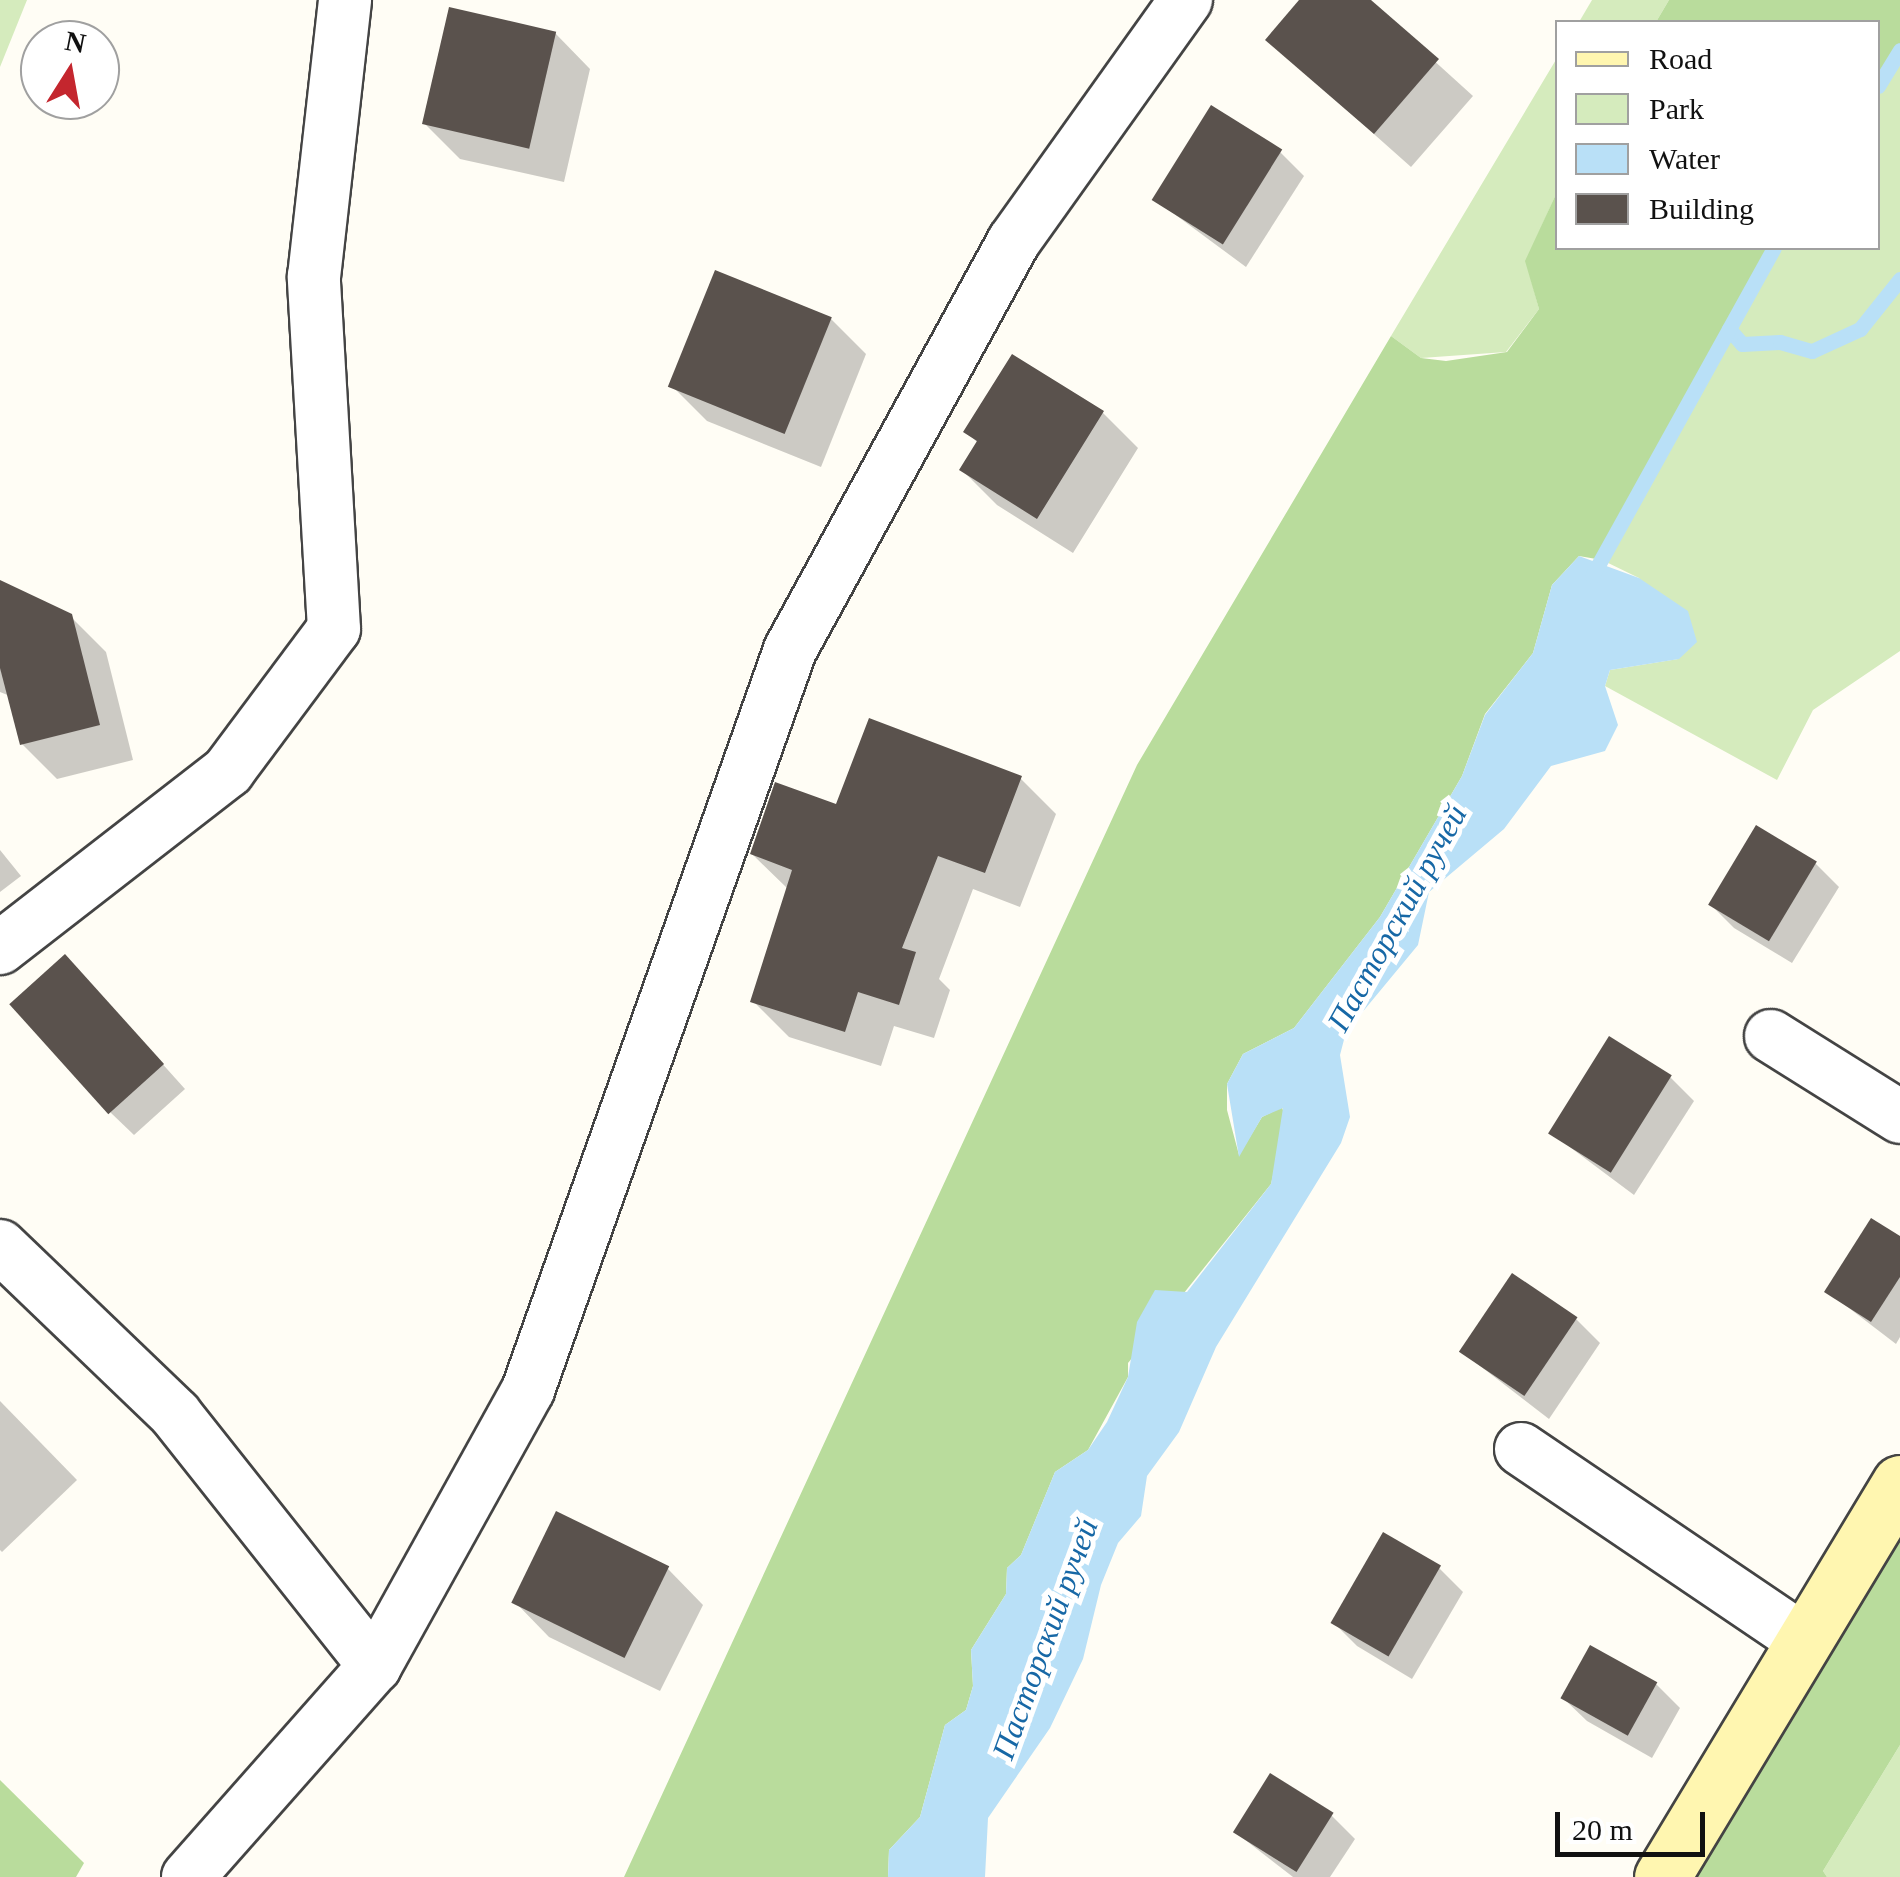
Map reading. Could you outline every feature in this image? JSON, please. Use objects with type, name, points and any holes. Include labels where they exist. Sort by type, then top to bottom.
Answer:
[{"type":"street","points":[[0,948],[228,771],[334,629],[314,277],[346,0]]},
{"type":"street","points":[[188,1877],[375,1666],[528,1390],[790,650],[1014,241],[1186,0]]},
{"type":"street","points":[[1771,1036],[1900,1117]]},
{"type":"street","points":[[0,1246],[175,1414],[375,1666]]},
{"type":"street","points":[[1521,1449],[1805,1640]]},
{"type":"street","points":[[1662,1877],[1900,1483]]},
{"type":"green space","points":[[0,0],[27,0],[0,67]]},
{"type":"green space","points":[[1592,0],[1669,0],[1657,20],[1580,20]]},
{"type":"green space","points":[[1669,0],[1900,0],[1900,50],[1880,83],[1880,20],[1657,20]]},
{"type":"green space","points":[[1900,50],[1900,651],[1813,710],[1777,780],[1605,686],[1610,670],[1678,659],[1639,578],[1602,560],[1773,250],[1880,250],[1880,83]]},
{"type":"green space","points":[[1555,61],[1555,196],[1526,261],[1539,309],[1506,352],[1421,358],[1391,336]]},
{"type":"green space","points":[[1555,196],[1555,250],[1773,250],[1602,560],[1579,556],[1552,585],[1533,653],[1485,714],[1462,776],[1380,917],[1294,1028],[1243,1054],[1227,1084],[1227,1110],[1239,1155],[1262,1117],[1282,1107],[1286,1121],[1271,1184],[1128,1363],[1128,1377],[1088,1450],[1055,1472],[1021,1555],[1007,1568],[1006,1594],[971,1650],[973,1686],[966,1710],[945,1725],[920,1817],[889,1850],[888,1877],[624,1877],[1137,765],[1391,336],[1421,358],[1446,361],[1507,352],[1539,309],[1525,261]]},
{"type":"green space","points":[[1900,1483],[1900,1745],[1823,1871],[1827,1877],[1662,1877]]},
{"type":"green space","points":[[1900,1745],[1900,1877],[1827,1877],[1823,1871]]},
{"type":"green space","points":[[0,1780],[84,1863],[76,1877],[0,1877]]},
{"type":"water","points":[[1579,556],[1639,578],[1688,611],[1697,642],[1679,659],[1610,670],[1605,686],[1618,725],[1605,751],[1551,766],[1504,829],[1429,892],[1418,945],[1346,1032],[1340,1055],[1350,1117],[1341,1143],[1216,1347],[1179,1432],[1147,1476],[1141,1516],[1118,1543],[1101,1585],[1083,1659],[1050,1728],[988,1818],[985,1877],[888,1877],[889,1850],[920,1817],[945,1725],[966,1710],[973,1686],[971,1650],[1006,1594],[1007,1568],[1021,1555],[1055,1472],[1088,1450],[1107,1422],[1128,1377],[1137,1322],[1155,1290],[1187,1292],[1271,1184],[1283,1108],[1262,1117],[1239,1157],[1227,1084],[1243,1054],[1294,1028],[1380,917],[1462,776],[1485,715],[1533,653],[1552,585]]},
{"type":"building","points":[[1299,0],[1371,0],[1439,59],[1374,134],[1265,40]]},
{"type":"building","points":[[449,7],[556,32],[529,149],[422,124]]},
{"type":"building","points":[[1211,105],[1282,150],[1223,244],[1152,200]]},
{"type":"building","points":[[715,270],[832,317],[785,434],[668,387]]},
{"type":"building","points":[[1012,354],[1104,411],[1037,519],[959,470],[977,441],[963,432]]},
{"type":"building","points":[[0,580],[72,614],[100,725],[20,745],[0,668]]},
{"type":"building","points":[[869,718],[1022,776],[985,873],[938,856],[902,948],[916,952],[899,1005],[858,992],[845,1032],[750,1002],[792,870],[750,854],[775,782],[836,804]]},
{"type":"building","points":[[1756,825],[1817,862],[1769,941],[1708,905]]},
{"type":"building","points":[[65,954],[164,1064],[108,1114],[9,1004]]},
{"type":"building","points":[[1609,1036],[1672,1075],[1611,1173],[1548,1134]]},
{"type":"building","points":[[1871,1218],[1900,1236],[1900,1277],[1871,1322],[1824,1292]]},
{"type":"building","points":[[1512,1273],[1577,1317],[1524,1396],[1459,1352]]},
{"type":"building","points":[[556,1511],[669,1566],[625,1658],[511,1603]]},
{"type":"building","points":[[1383,1532],[1441,1566],[1389,1656],[1330,1623]]},
{"type":"building","points":[[1590,1645],[1657,1682],[1628,1736],[1560,1698]]},
{"type":"building","points":[[1270,1773],[1334,1813],[1297,1872],[1233,1832]]},
{"type":"waterway","name":"Пасторский ручей","points":[[1880,83],[1900,50]]},
{"type":"waterway","name":"Пасторский ручей","points":[[1592,576],[1773,250]]},
{"type":"waterway","points":[[1729,329],[1742,344],[1780,342],[1812,351],[1860,329],[1900,279]]}]
